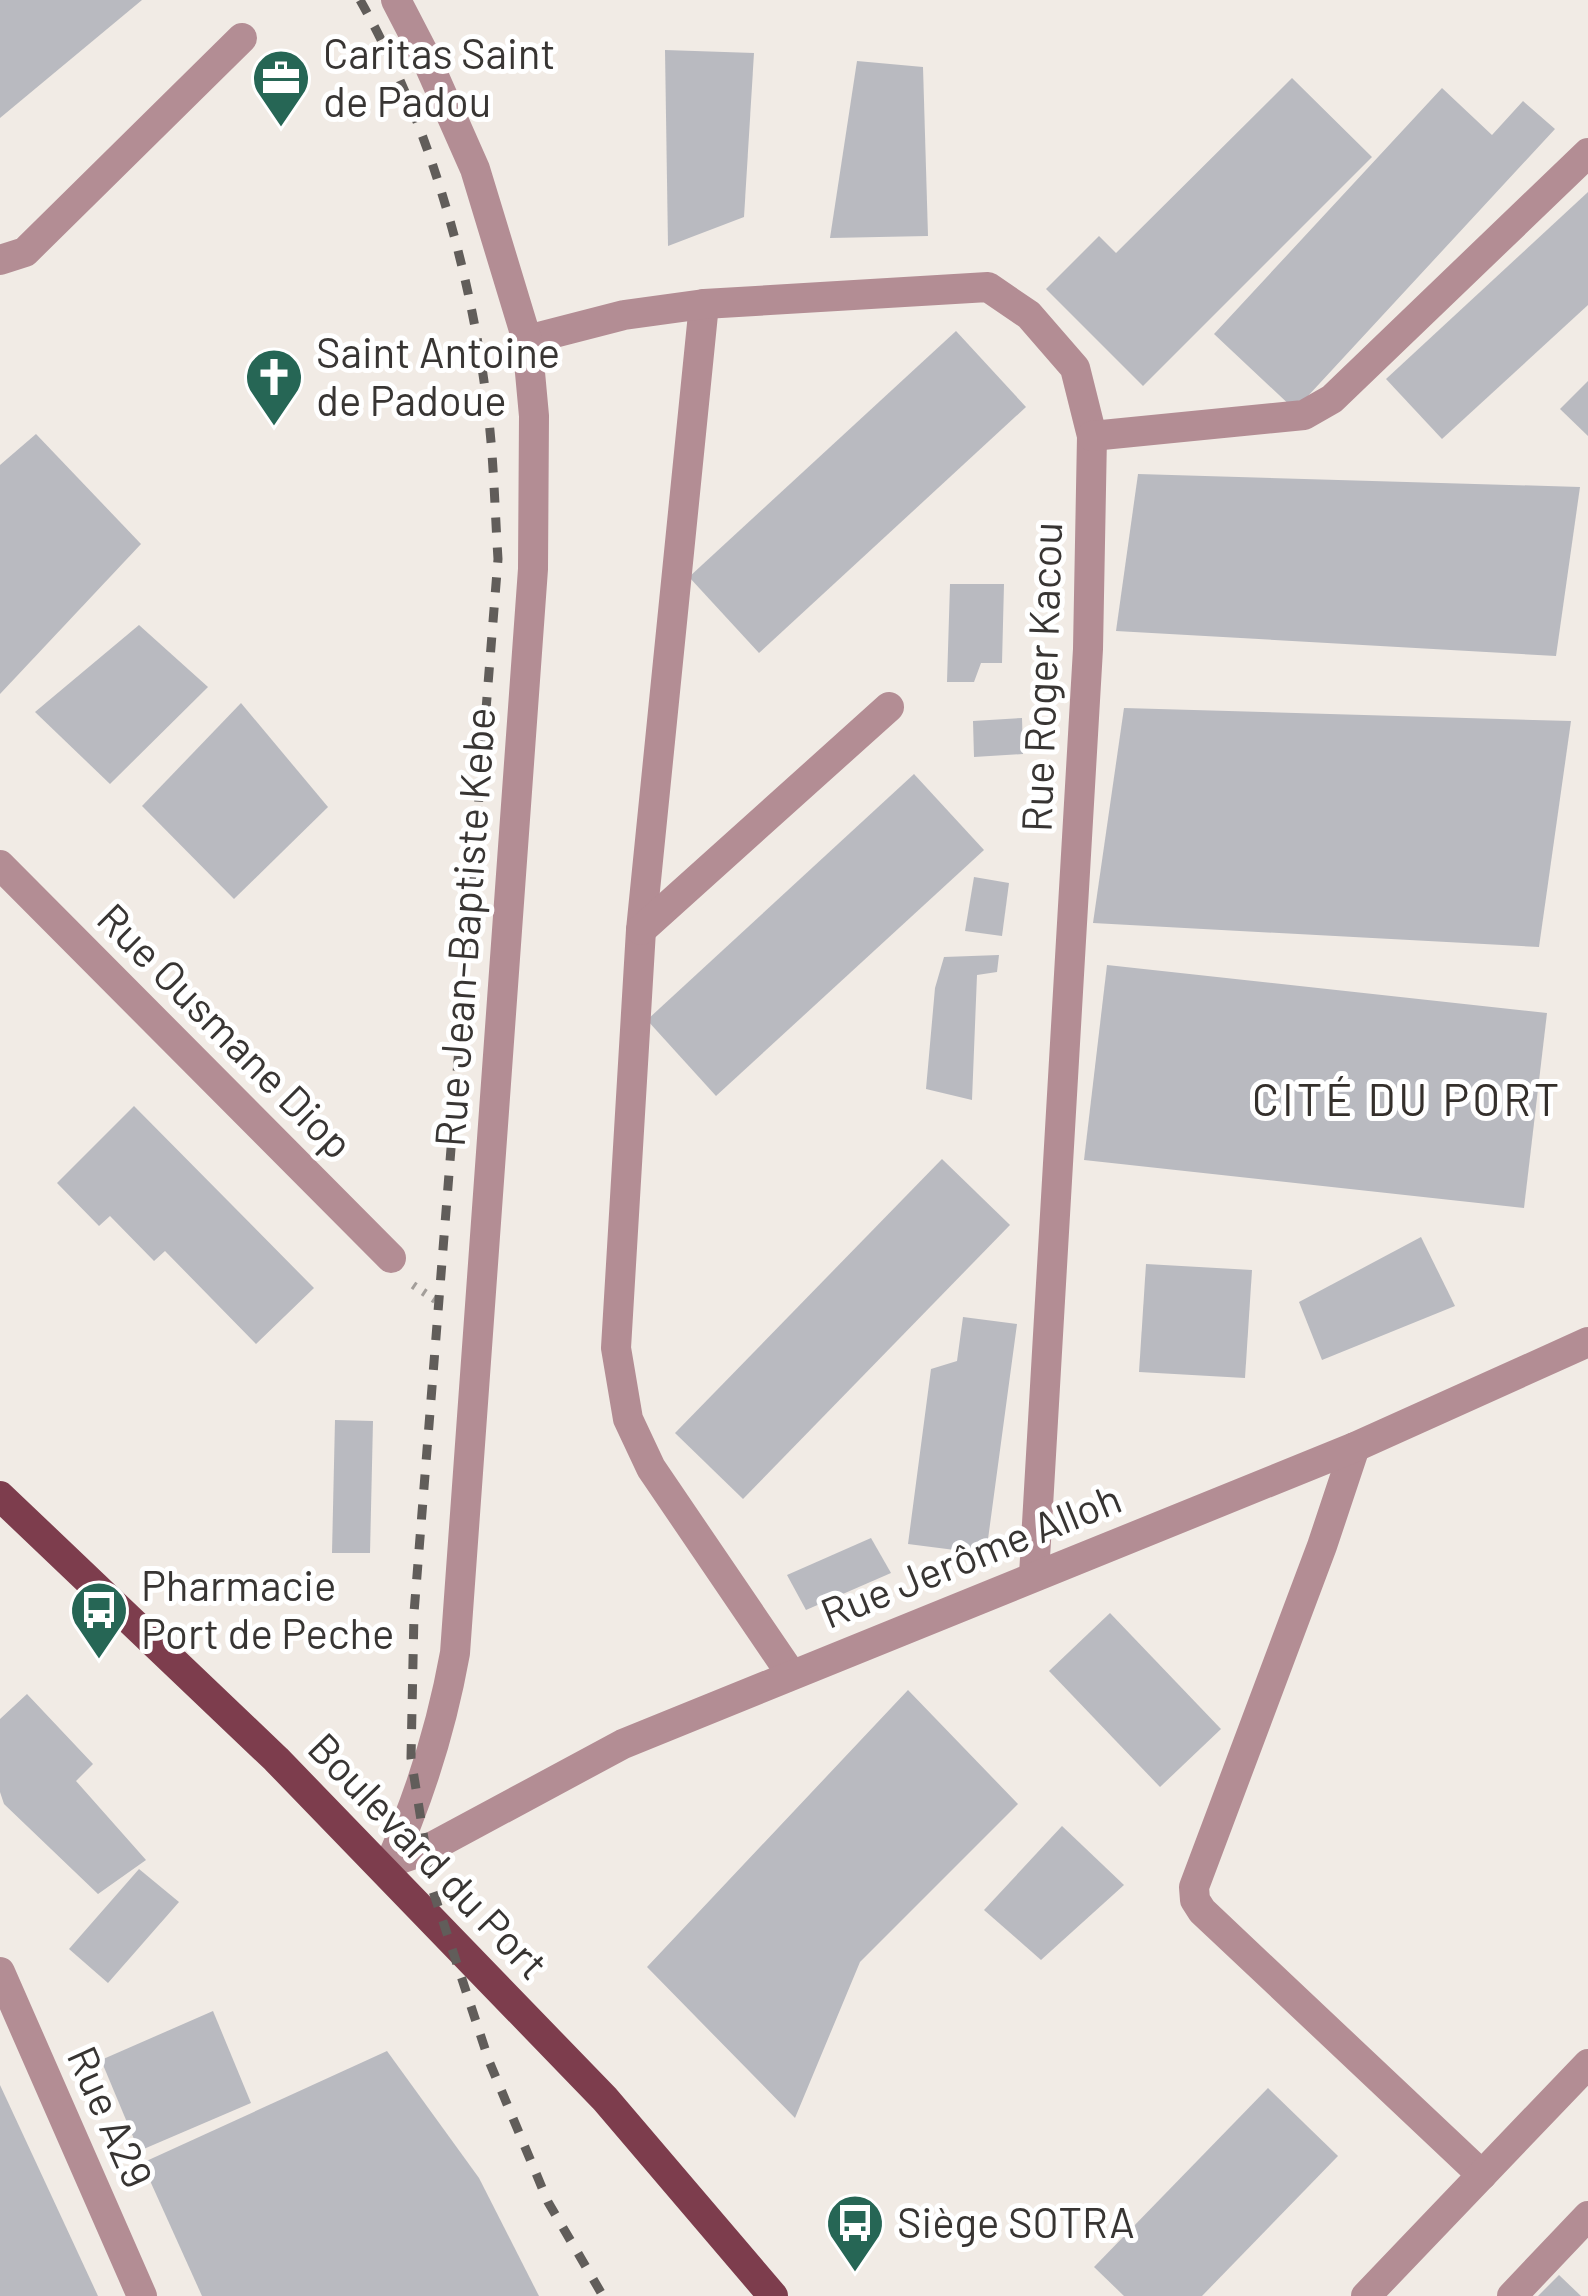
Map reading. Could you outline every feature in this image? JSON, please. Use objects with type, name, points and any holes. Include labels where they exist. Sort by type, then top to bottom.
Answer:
[{"type":"main road","name":"Boulevard du Port","points":[[0,1496],[389,1867],[605,2098],[773,2296]]},
{"type":"street","name":"Rue Jean-Baptiste Kebe","points":[[389,1867],[418,1803],[442,1725],[455,1653],[533,569],[534,416],[527,340],[475,169],[396,0]]},
{"type":"street","points":[[0,260],[25,252],[242,38]]},
{"type":"street","points":[[1092,436],[1304,415],[1333,399],[1588,153]]},
{"type":"street","name":"Rue Roger Kacou","points":[[527,340],[624,314],[704,304],[988,287],[1030,315],[1075,368],[1092,436],[1088,649],[1034,1575]]},
{"type":"street","points":[[704,304],[641,930],[616,1348],[628,1419],[651,1468],[791,1674]]},
{"type":"street","points":[[641,930],[889,707]]},
{"type":"street","name":"Rue Ousmane Diop","points":[[0,865],[391,1258]]},
{"type":"street","name":"Rue Jerôme Alloh","points":[[389,1867],[623,1744],[1355,1447],[1588,1342]]},
{"type":"street","points":[[1355,1447],[1194,1887],[1195,1900],[1482,2175]]},
{"type":"street","name":"Rue A29","points":[[0,1972],[142,2296]]},
{"type":"street","points":[[1366,2296],[1588,2064]]},
{"type":"street","points":[[1512,2296],[1588,2216]]},
{"type":"path","points":[[391,1258],[415,1289],[479,1322]]},
{"type":"building","points":[[0,0],[142,0],[0,118]]},
{"type":"building","points":[[665,50],[754,53],[744,217],[668,246]]},
{"type":"building","points":[[857,61],[923,67],[928,236],[830,238]]},
{"type":"building","points":[[1292,78],[1372,157],[1143,386],[1046,289],[1099,236],[1116,253]]},
{"type":"building","points":[[1442,88],[1492,135],[1523,101],[1555,129],[1295,410],[1214,334]]},
{"type":"building","points":[[1588,192],[1588,305],[1442,439],[1386,379]]},
{"type":"building","points":[[956,331],[1026,407],[759,653],[689,577]]},
{"type":"building","points":[[1588,381],[1588,436],[1560,409]]},
{"type":"building","points":[[36,434],[141,544],[0,694],[0,465]]},
{"type":"building","points":[[1138,474],[1580,487],[1556,656],[1116,631]]},
{"type":"building","points":[[950,584],[1004,584],[1002,663],[981,663],[974,682],[947,682]]},
{"type":"building","points":[[139,625],[208,687],[110,784],[35,712]]},
{"type":"building","points":[[241,703],[328,807],[234,899],[142,806]]},
{"type":"building","points":[[1124,708],[1571,721],[1539,947],[1093,923]]},
{"type":"building","points":[[1022,718],[1023,754],[974,757],[973,721]]},
{"type":"building","points":[[914,774],[984,850],[716,1096],[647,1020]]},
{"type":"building","points":[[974,877],[1009,883],[1002,936],[965,931]]},
{"type":"building","points":[[999,955],[997,972],[977,975],[972,1100],[926,1089],[935,988],[944,957]]},
{"type":"building","points":[[1107,965],[1547,1013],[1524,1208],[1084,1160]]},
{"type":"building","points":[[134,1106],[314,1288],[256,1344],[165,1251],[154,1261],[110,1216],[99,1226],[57,1183]]},
{"type":"building","points":[[942,1159],[1010,1225],[743,1499],[675,1433]]},
{"type":"building","points":[[1421,1237],[1455,1306],[1322,1360],[1299,1302]]},
{"type":"building","points":[[1146,1264],[1252,1270],[1245,1378],[1139,1372]]},
{"type":"building","points":[[963,1317],[1017,1324],[986,1554],[908,1544],[931,1369],[957,1361]]},
{"type":"building","points":[[335,1420],[373,1421],[370,1553],[332,1553]]},
{"type":"building","points":[[871,1538],[891,1573],[806,1610],[787,1575]]},
{"type":"building","points":[[1110,1613],[1221,1729],[1160,1787],[1049,1671]]},
{"type":"building","points":[[908,1690],[1018,1804],[860,1962],[795,2118],[647,1967]]},
{"type":"building","points":[[27,1694],[93,1764],[76,1781],[146,1860],[98,1894],[4,1804],[0,1719]]},
{"type":"building","points":[[1062,1826],[1124,1885],[1041,1960],[984,1910]]},
{"type":"building","points":[[139,1869],[179,1902],[108,1983],[69,1949]]},
{"type":"building","points":[[213,2011],[251,2103],[139,2151],[101,2060]]},
{"type":"building","points":[[387,2051],[479,2178],[539,2296],[202,2296],[142,2163]]},
{"type":"building","points":[[0,2085],[98,2296],[0,2296]]},
{"type":"building","points":[[1268,2088],[1338,2156],[1202,2296],[1124,2296],[1094,2267]]},
{"type":"building","points":[[1559,2275],[1581,2296],[1538,2296]]},
{"type":"railway","points":[[360,0],[408,98],[460,259],[489,421],[498,559],[414,1613],[411,1758],[432,1888],[489,2061],[548,2202],[603,2296]]},
{"type":"place","name":"Caritas Saint de Padou","points":[[281,129]]},
{"type":"place","name":"Saint Antoine de Padoue","points":[[274,428]]},
{"type":"place","name":"Pharmacie Port de Peche","points":[[99,1661]]},
{"type":"place","name":"Siège SOTRA","points":[[855,2274]]},
{"type":"district","name":"CITÉ DU PORT","points":[[1407,1100]]}]
